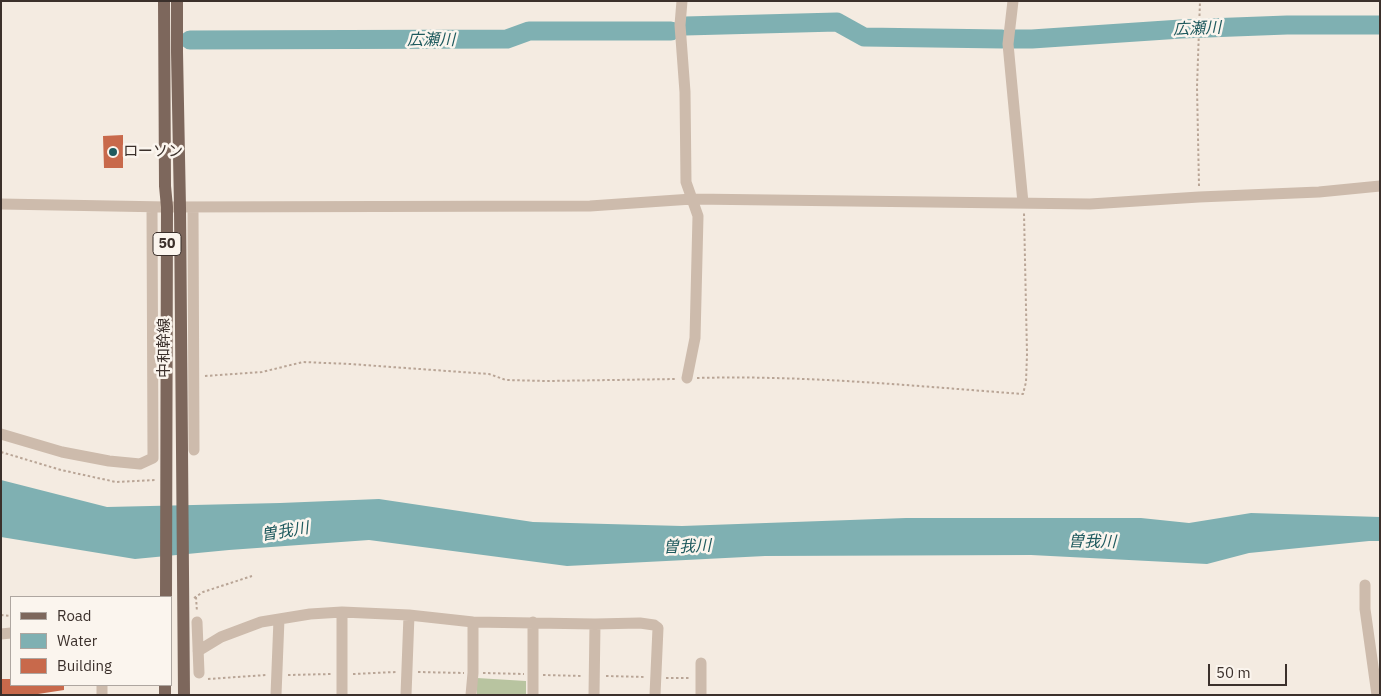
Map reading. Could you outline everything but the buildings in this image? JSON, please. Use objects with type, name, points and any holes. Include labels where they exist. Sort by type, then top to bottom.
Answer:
[{"type":"main road","name":"中和幹線","points":[[164,1],[165,167],[180,207],[167,483],[166,596]]},
{"type":"main road","name":"中和幹線","points":[[177,1],[176,52],[180,207],[184,695]]},
{"type":"street","points":[[682,1],[680,25],[685,92],[686,182],[698,216],[695,338],[687,378]]},
{"type":"street","points":[[1013,1],[1008,44],[1024,203]]},
{"type":"street","points":[[1,204],[152,207],[590,206],[692,199],[1090,204],[1320,192],[1380,186]]},
{"type":"street","points":[[1,434],[62,452],[117,462],[140,464],[152,458],[152,207]]},
{"type":"street","points":[[180,207],[194,450]]},
{"type":"street","points":[[1365,585],[1365,609],[1378,695]]},
{"type":"street","points":[[198,651],[221,637],[261,622],[310,614],[342,612],[409,615],[473,622],[640,623],[654,625],[658,628],[654,695]]},
{"type":"street","points":[[342,612],[342,695]]},
{"type":"street","points":[[406,695],[409,615]]},
{"type":"street","points":[[276,695],[279,619]]},
{"type":"street","points":[[197,622],[198,651],[202,676]]},
{"type":"street","points":[[471,695],[473,622]]},
{"type":"street","points":[[533,622],[533,695]]},
{"type":"street","points":[[594,695],[595,624]]},
{"type":"street","points":[[701,663],[701,695]]},
{"type":"path","points":[[1199,197],[1197,87],[1200,1]]},
{"type":"path","points":[[199,376],[262,372],[303,362],[489,374],[506,380],[758,378],[872,382],[1023,394],[1026,382],[1027,354],[1024,203]]},
{"type":"path","points":[[1,452],[61,470],[116,482],[167,483]]},
{"type":"path","points":[[183,601],[196,597],[203,592],[252,576]]},
{"type":"path","points":[[196,597],[197,622]]},
{"type":"path","points":[[202,676],[407,672],[701,678]]},
{"type":"green space","points":[[477,678],[526,681],[526,695],[477,695]]},
{"type":"water","name":"曽我川","points":[[1,480],[107,507],[379,499],[533,522],[682,526],[906,518],[1141,518],[1189,523],[1251,513],[1380,517],[1380,541],[1249,553],[1207,564],[1031,555],[765,556],[567,566],[369,540],[135,559],[1,537]]},
{"type":"waterway","name":"広瀬川","points":[[685,26],[837,22],[864,37],[1002,39]]},
{"type":"waterway","name":"広瀬川","points":[[1014,39],[1181,29],[1287,25],[1380,25]]},
{"type":"waterway","name":"広瀬川","points":[[190,40],[507,39],[529,31],[671,31]]},
{"type":"place","name":"ローソン","points":[[113,152]]}]
